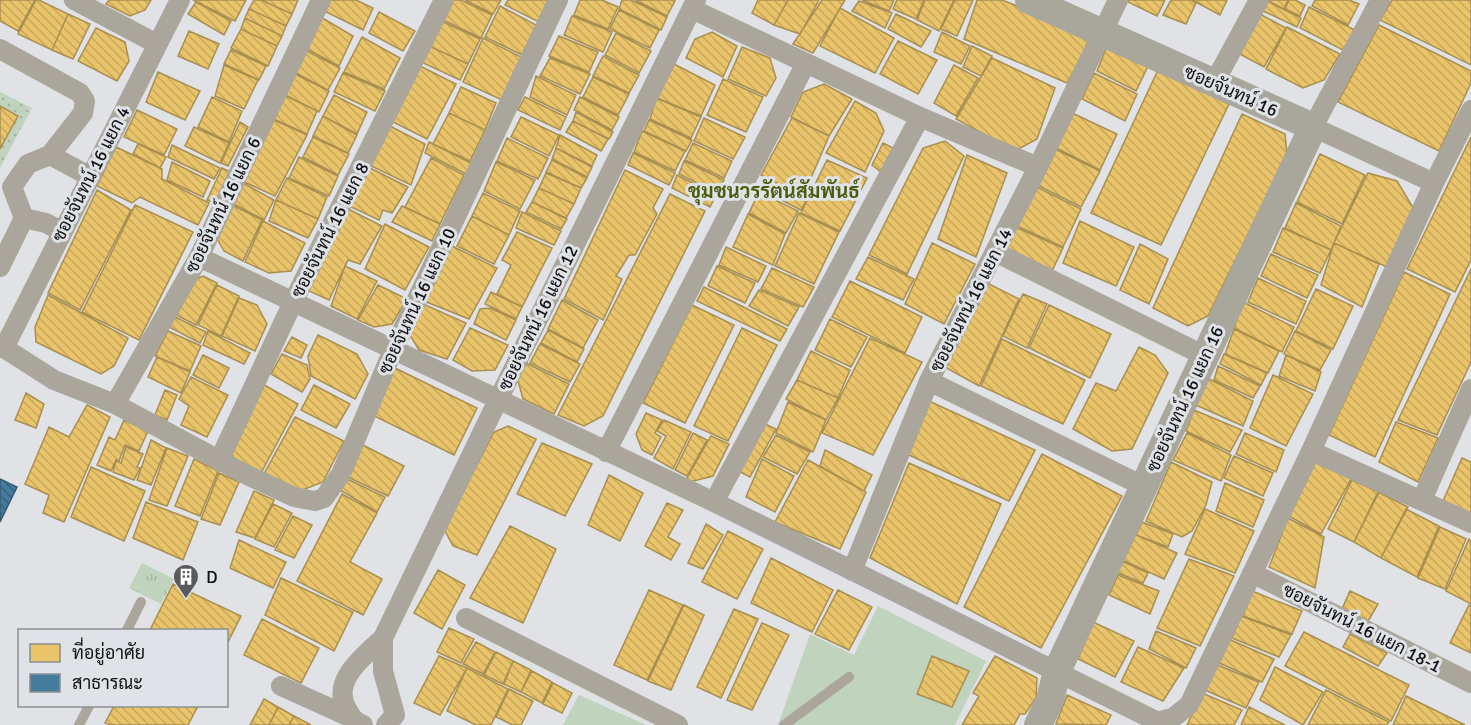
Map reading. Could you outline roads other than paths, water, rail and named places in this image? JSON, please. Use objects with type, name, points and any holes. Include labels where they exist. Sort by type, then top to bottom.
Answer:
[{"type":"street","points":[[74,0],[157,44]]},
{"type":"street","name":"ซอยจันทน์ 16 แยก 4","points":[[2,348],[180,0]]},
{"type":"street","name":"ซอยจันทน์ 16 แยก 6","points":[[115,405],[199,257],[321,0]]},
{"type":"street","name":"ซอยจันทน์ 16 แยก 8","points":[[219,461],[293,303],[444,0]]},
{"type":"street","name":"ซอยจันทน์ 16 แยก 10","points":[[219,461],[294,497],[308,501],[319,501],[324,498],[341,474],[393,350],[558,0]]},
{"type":"street","name":"ซอยจันทน์ 16","points":[[1029,0],[1434,183]]},
{"type":"street","name":"ซอยจันทน์ 16 แยก 14","points":[[852,572],[929,381],[1038,167],[1118,0]]},
{"type":"street","points":[[1214,83],[1259,0]]},
{"type":"street","points":[[1313,127],[1380,0]]},
{"type":"street","points":[[694,4],[806,63],[920,117],[1038,167]]},
{"type":"street","name":"ซอยจันทน์ 16 แยก 12","points":[[383,638],[694,4]]},
{"type":"street","points":[[0,49],[59,80],[80,93],[85,101],[83,113],[50,155],[28,164],[12,187],[24,218],[0,267]]},
{"type":"street","points":[[606,452],[806,63]]},
{"type":"street","points":[[199,257],[714,502],[1158,722],[1174,717],[1189,705],[1311,451],[1434,183],[1471,110]]},
{"type":"street","points":[[714,502],[920,117]]},
{"type":"street","name":"ซอยจันทน์ 16 แยก 16","points":[[1038,725],[1050,700],[1056,671],[1313,127]]},
{"type":"street","points":[[50,155],[89,176]]},
{"type":"street","points":[[24,218],[46,223],[62,231]]},
{"type":"street","points":[[995,252],[1205,356]]},
{"type":"street","points":[[2,348],[54,380],[115,405],[219,461]]},
{"type":"street","points":[[929,381],[1143,486]]},
{"type":"street","points":[[1422,500],[1471,389]]},
{"type":"street","points":[[1311,451],[1471,523]]},
{"type":"street","name":"ซอยจันทน์ 16 แยก 18-1","points":[[1252,573],[1471,683]]},
{"type":"street","points":[[466,618],[678,725]]},
{"type":"street","points":[[358,721],[344,704],[344,681],[358,661],[383,638]]},
{"type":"street","points":[[383,638],[383,671],[395,715],[386,725]]},
{"type":"street","points":[[281,686],[358,721]]},
{"type":"lane","points":[[128,629],[141,602]]},
{"type":"lane","points":[[784,725],[849,677]]},
{"type":"lane","points":[[80,725],[88,707]]},
{"type":"place","name":"D","points":[[186,600]]},
{"type":"district","name":"ชุมชนวรรัตน์สัมพันธ์","points":[[774,191]]}]
